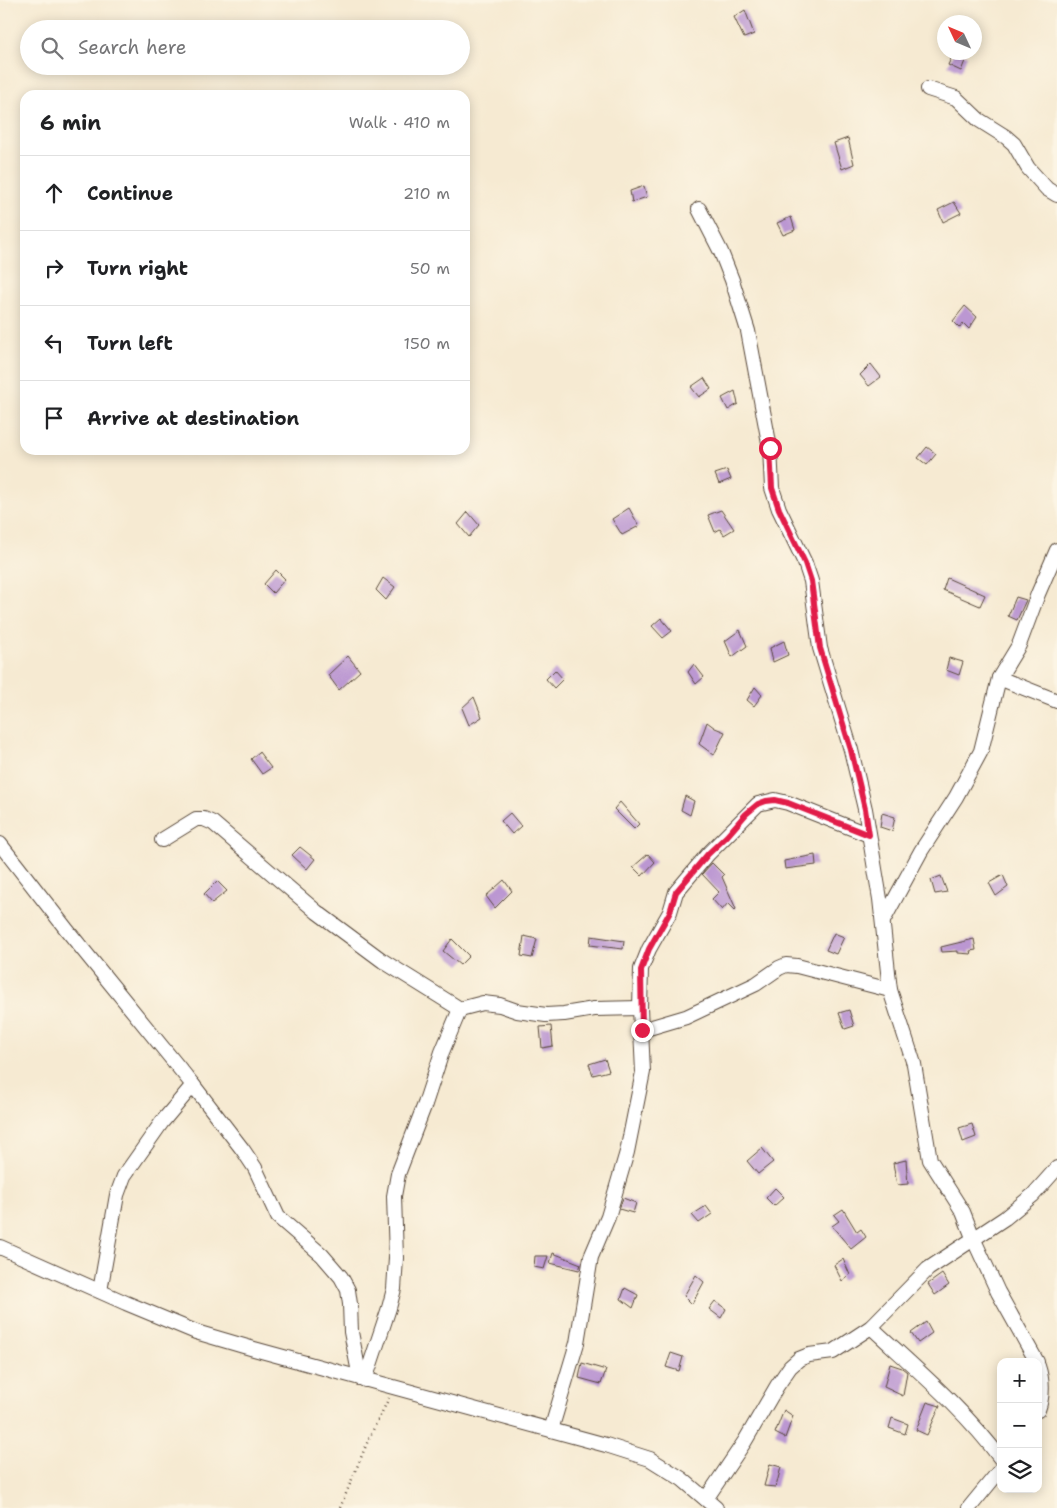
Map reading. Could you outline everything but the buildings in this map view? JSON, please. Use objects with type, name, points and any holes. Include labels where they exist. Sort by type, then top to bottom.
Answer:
[{"type":"street","points":[[928,89],[956,98],[979,120],[1006,137],[1014,144],[1028,168],[1047,189],[1057,195]]},
{"type":"street","points":[[699,209],[721,252],[748,331],[770,448],[772,488],[779,509],[805,563],[811,581],[820,648],[851,750],[865,809],[890,990],[914,1064],[930,1160],[963,1212],[998,1292],[1035,1358]]},
{"type":"street","points":[[882,922],[921,851],[956,797],[981,750],[999,678],[1019,645],[1057,550]]},
{"type":"street","points":[[999,678],[1057,701]]},
{"type":"street","points":[[551,1430],[577,1343],[591,1257],[608,1217],[627,1152],[643,1072],[640,1008],[641,970],[649,949],[670,912],[676,892],[708,854],[746,814],[758,804],[766,801],[775,800],[788,803],[869,835]]},
{"type":"street","points":[[162,840],[196,819],[204,819],[213,823],[316,912],[383,961],[460,1009],[482,1003],[546,1015],[594,1009],[640,1008]]},
{"type":"street","points":[[0,844],[193,1085],[255,1168],[278,1217],[316,1250],[341,1277],[348,1290],[352,1340],[362,1379]]},
{"type":"street","points":[[642,1030],[686,1017],[756,984],[786,965],[797,966],[890,990]]},
{"type":"street","points":[[362,1379],[389,1308],[394,1289],[396,1258],[394,1196],[398,1174],[425,1104],[442,1052],[460,1009]]},
{"type":"street","points":[[100,1291],[117,1195],[124,1176],[162,1122],[193,1085]]},
{"type":"street","points":[[0,1247],[196,1332],[254,1350],[606,1445],[650,1459],[682,1479],[711,1504],[745,1441],[790,1367],[799,1359],[809,1355],[833,1352],[871,1327],[928,1269],[1006,1218],[1033,1196],[1057,1168]]},
{"type":"street","points":[[871,1327],[948,1398],[997,1454]]},
{"type":"street","points":[[968,1508],[997,1474]]},
{"type":"path","points":[[340,1508],[370,1436],[394,1388]]},
{"type":"route","points":[[642,1030],[640,1008],[641,970],[649,949],[670,912],[676,892],[691,872],[746,814],[758,804],[775,800],[788,803],[869,835],[851,750],[820,648],[811,581],[805,563],[779,509],[772,488],[770,448]]}]
